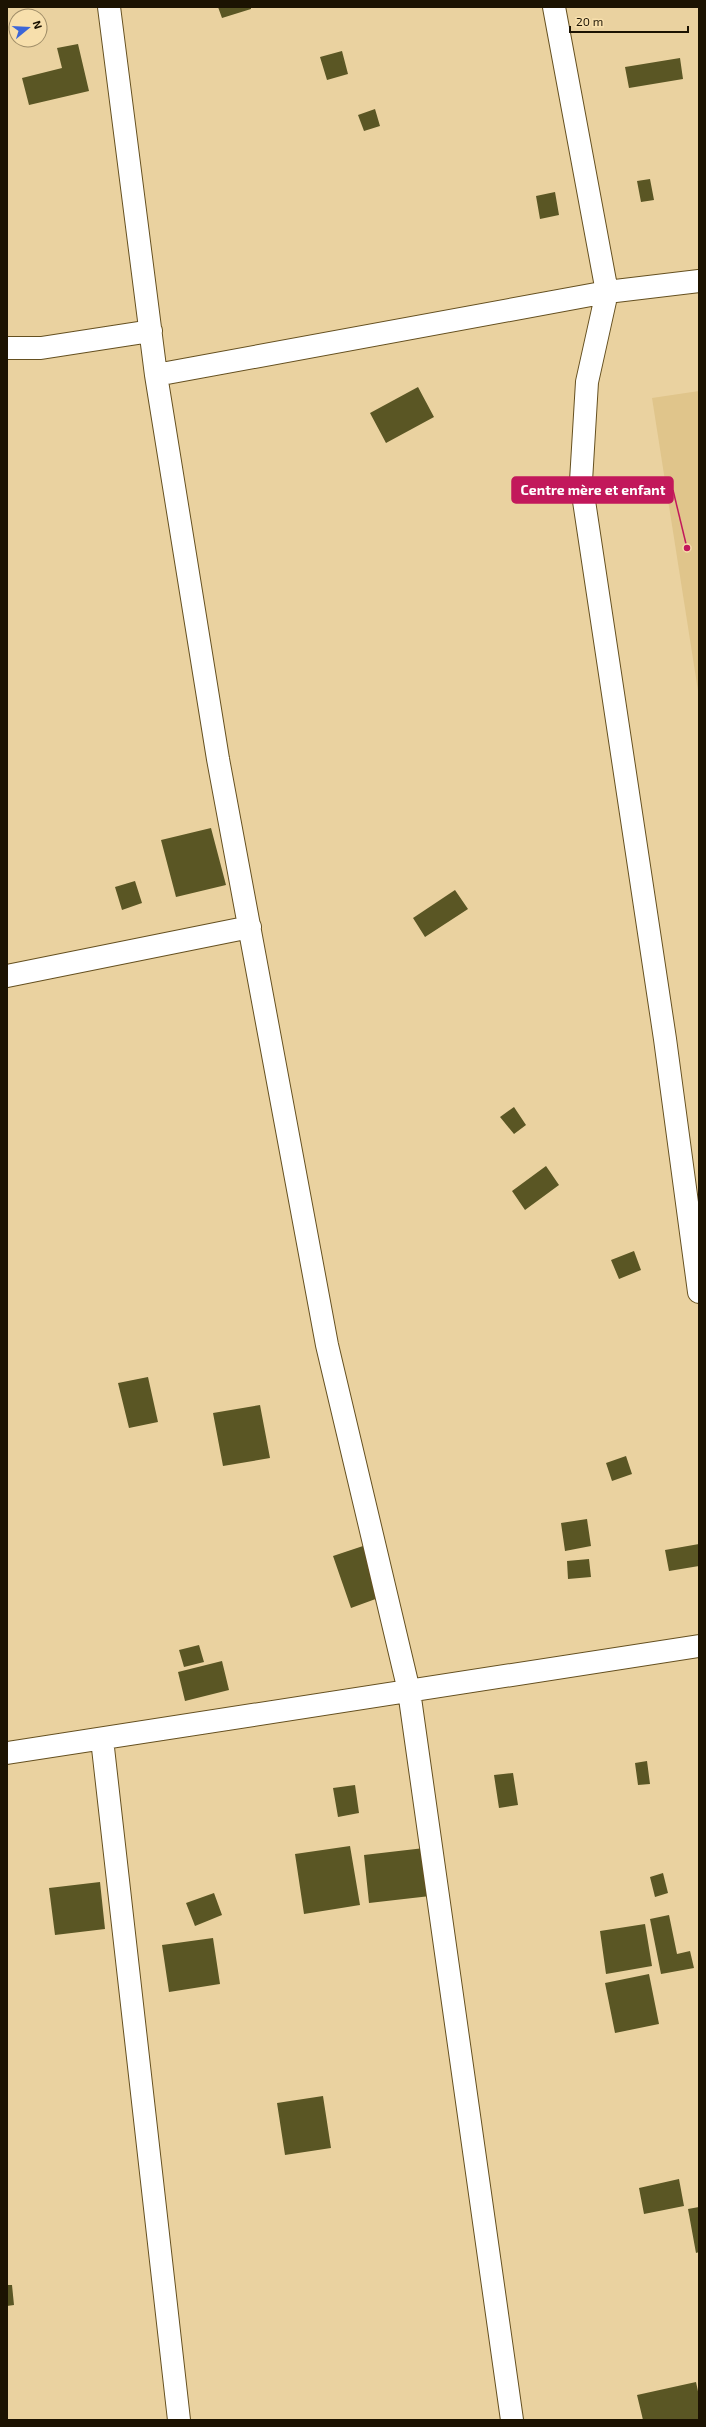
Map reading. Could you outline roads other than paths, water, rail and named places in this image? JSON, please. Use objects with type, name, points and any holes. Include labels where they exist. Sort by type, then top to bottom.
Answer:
[{"type":"street","points":[[109,7],[156,376],[218,758],[327,1345],[409,1691],[512,2420]]},
{"type":"street","points":[[554,7],[607,292],[587,382],[581,480],[664,1031],[699,1292]]},
{"type":"street","points":[[156,376],[607,292],[699,281]]},
{"type":"street","points":[[7,348],[41,348],[151,331]]},
{"type":"street","points":[[7,976],[250,927]]},
{"type":"street","points":[[7,1753],[699,1646]]},
{"type":"street","points":[[102,1739],[179,2420]]},
{"type":"place","name":"Centre mère et enfant","points":[[687,548]]}]
